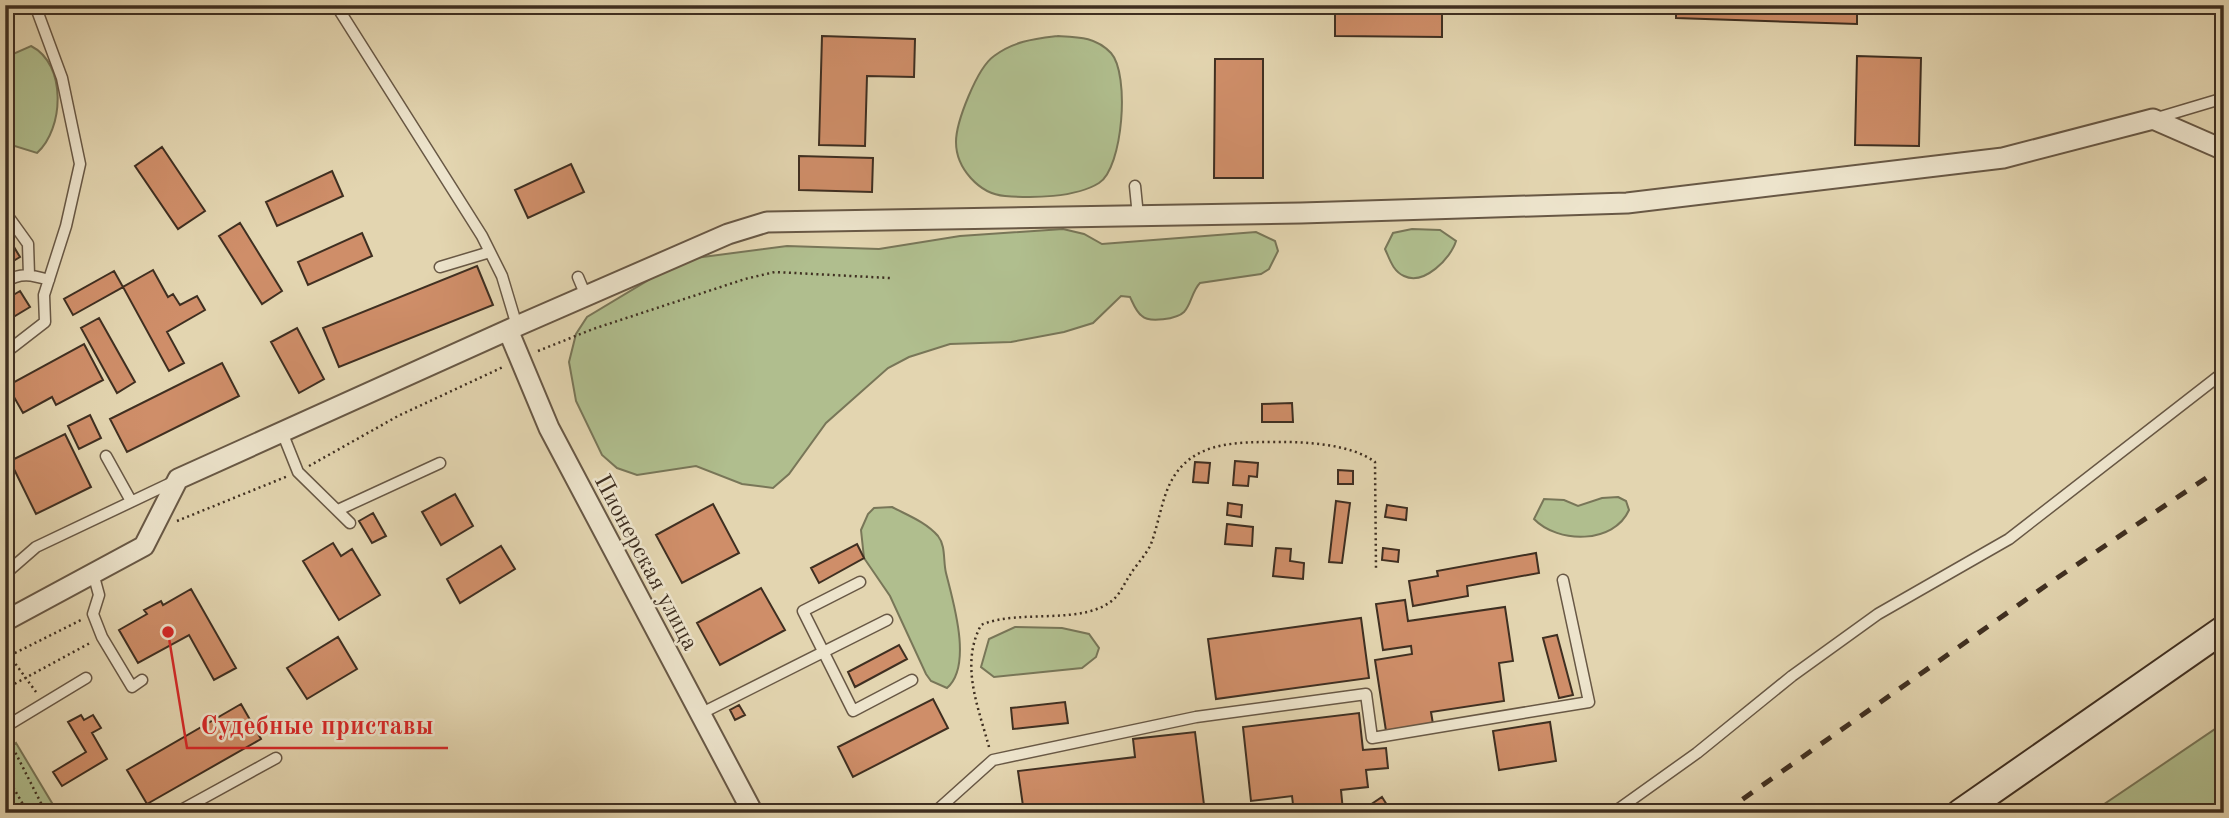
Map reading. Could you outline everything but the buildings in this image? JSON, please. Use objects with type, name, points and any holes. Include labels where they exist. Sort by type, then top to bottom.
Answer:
[{"type":"main road","points":[[1960,813],[2224,629]]},
{"type":"street","points":[[5,621],[144,546],[154,531],[178,479],[512,328],[728,234],[767,222],[1138,216],[1627,203],[2003,158],[2153,119],[2224,150]]},
{"type":"street","name":"Пионерская улица","points":[[512,328],[519,359],[549,428],[753,813]]},
{"type":"lane","points":[[5,352],[45,322],[44,295],[66,226],[80,164],[62,78],[35,5]]},
{"type":"lane","points":[[336,5],[490,252],[512,328]]},
{"type":"lane","points":[[2153,119],[2224,98]]},
{"type":"lane","points":[[1136,186],[1138,216]]},
{"type":"lane","points":[[5,212],[28,244],[29,275]]},
{"type":"lane","points":[[440,267],[490,252]]},
{"type":"lane","points":[[5,282],[16,275],[49,280]]},
{"type":"lane","points":[[578,277],[586,296]]},
{"type":"lane","points":[[1613,813],[1697,753],[1792,676],[1878,614],[2009,539],[2224,372]]},
{"type":"lane","points":[[282,432],[298,472],[351,523]]},
{"type":"lane","points":[[106,456],[131,501]]},
{"type":"lane","points":[[338,510],[440,463]]},
{"type":"lane","points":[[5,574],[36,547],[178,479]]},
{"type":"lane","points":[[93,573],[99,595],[93,614],[102,637],[132,687],[142,680]]},
{"type":"lane","points":[[934,813],[993,760],[1196,717],[1366,694],[1372,738],[1589,702],[1563,580]]},
{"type":"lane","points":[[860,582],[803,611],[853,711],[912,680]]},
{"type":"lane","points":[[700,714],[887,620]]},
{"type":"lane","points":[[5,729],[86,678]]},
{"type":"lane","points":[[176,813],[276,758]]},
{"type":"path","points":[[154,531],[298,472],[398,416],[519,359],[593,329],[745,279],[775,272],[890,278]]},
{"type":"path","points":[[993,760],[970,674],[970,651],[981,625],[999,617],[1068,615],[1097,608],[1115,598],[1150,546],[1167,489],[1182,463],[1201,449],[1234,442],[1295,442],[1362,452],[1375,462],[1376,569]]},
{"type":"path","points":[[43,703],[27,677],[7,657],[93,614]]},
{"type":"path","points":[[5,689],[102,637]]},
{"type":"path","points":[[5,729],[46,813]]},
{"type":"path","points":[[5,774],[28,813]]},
{"type":"path","points":[[5,802],[12,813]]},
{"type":"green space","points":[[1058,36],[1093,41],[1111,53],[1117,64],[1122,99],[1114,159],[1099,183],[1078,192],[1040,197],[995,194],[971,178],[957,152],[957,133],[969,96],[987,62],[994,56],[1024,42]]},
{"type":"green space","points":[[31,46],[43,55],[51,67],[58,97],[53,129],[37,153],[5,143],[5,73],[13,54]]},
{"type":"green space","points":[[1063,229],[1084,234],[1102,244],[1256,232],[1275,241],[1278,251],[1269,269],[1261,274],[1200,283],[1184,312],[1175,317],[1157,320],[1146,318],[1138,312],[1130,297],[1121,296],[1093,323],[1064,332],[1011,342],[950,344],[909,357],[888,368],[826,423],[789,474],[773,488],[742,484],[696,466],[637,475],[617,468],[602,455],[576,401],[569,362],[576,334],[587,317],[667,269],[695,258],[787,246],[879,249],[960,236]]},
{"type":"green space","points":[[1412,229],[1440,230],[1456,241],[1449,255],[1436,269],[1412,278],[1397,271],[1385,249],[1393,233]]},
{"type":"green space","points":[[1618,497],[1626,501],[1629,510],[1622,521],[1599,534],[1585,537],[1557,533],[1534,519],[1544,499],[1564,500],[1578,506],[1602,498]]},
{"type":"green space","points":[[892,507],[928,527],[942,544],[960,649],[955,678],[947,688],[931,681],[926,674],[890,596],[864,558],[861,530],[868,514],[874,508]]},
{"type":"green space","points":[[1015,627],[1062,628],[1089,634],[1099,648],[1096,657],[1082,668],[994,677],[981,667],[989,639]]},
{"type":"green space","points":[[2224,723],[2224,813],[2091,813]]},
{"type":"green space","points":[[16,743],[58,813],[5,813],[5,750]]},
{"type":"railway","points":[[1723,813],[2051,582],[2224,466]]},
{"type":"place","name":"Судебные приставы","points":[[168,632]]}]
